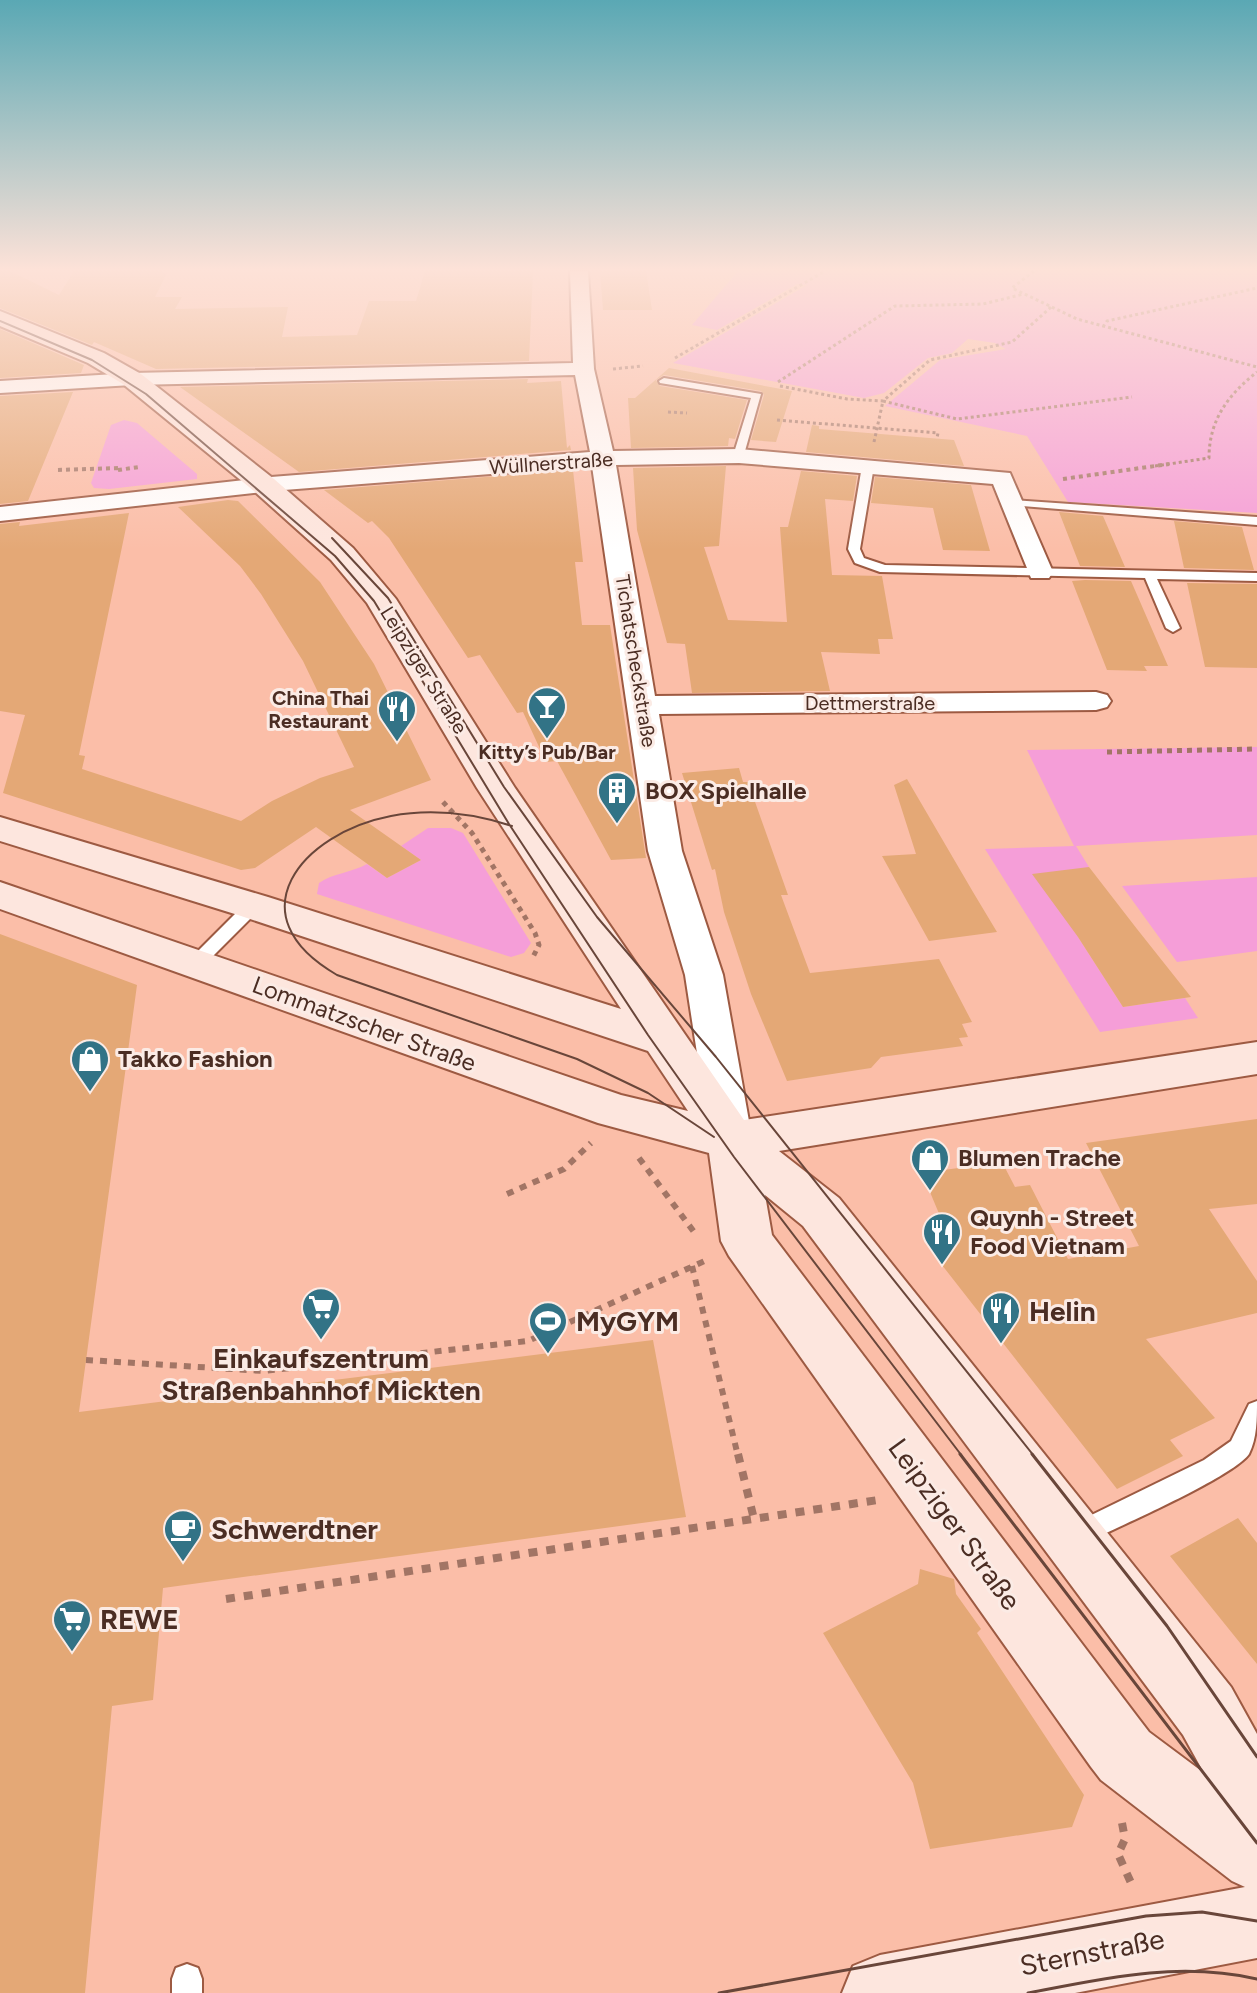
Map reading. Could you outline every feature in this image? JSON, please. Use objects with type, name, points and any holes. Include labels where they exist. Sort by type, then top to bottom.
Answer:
[{"type":"main road","name":"Leipziger Straße","points":[[106,364],[132,379],[264,485],[342,554],[380,599],[496,788],[732,1140],[821,1212],[1207,1711],[1257,1802]]},
{"type":"main road","points":[[0,829],[253,906],[666,1040]]},
{"type":"main road","name":"Lommatzscher Straße","points":[[0,895],[615,1111],[732,1140]]},
{"type":"main road","points":[[732,1140],[1257,1058]]},
{"type":"main road","name":"Leipziger Straße","points":[[732,1140],[747,1241],[931,1492],[1125,1756],[1257,1856]]},
{"type":"main road","name":"Sternstraße","points":[[880,1993],[1257,1921]]},
{"type":"street","name":"Tichatscheckstraße","points":[[584,364],[603,458],[665,851],[704,975],[732,1140]]},
{"type":"street","points":[[0,387],[132,379],[584,369]]},
{"type":"street","name":"Wüllnerstraße","points":[[0,514],[264,485],[603,458],[739,456],[1002,478]]},
{"type":"street","points":[[1002,478],[1040,572]]},
{"type":"street","name":"Dettmerstraße","points":[[644,705],[1096,701]]},
{"type":"lane","points":[[664,381],[757,396],[739,456]]},
{"type":"lane","points":[[868,466],[854,549],[859,560],[884,569],[1257,577]]},
{"type":"lane","points":[[1013,503],[1257,521]]},
{"type":"lane","points":[[1149,574],[1173,628]]},
{"type":"lane","points":[[195,964],[253,906]]},
{"type":"lane","points":[[1072,1537],[1213,1468],[1239,1449],[1257,1411]]},
{"type":"path","points":[[805,364],[773,385],[847,399],[883,401],[957,419],[1132,397]]},
{"type":"path","points":[[868,466],[883,401],[925,364]]},
{"type":"path","points":[[1235,364],[1257,370]]},
{"type":"path","points":[[584,369],[649,366]]},
{"type":"path","points":[[1002,478],[1054,480],[1209,458],[1210,430],[1222,405],[1257,370]]},
{"type":"path","points":[[668,412],[938,433],[937,438]]},
{"type":"path","points":[[817,429],[819,423]]},
{"type":"path","points":[[58,470],[124,467]]},
{"type":"path","points":[[1107,752],[1257,749]]},
{"type":"path","points":[[443,802],[472,833],[535,933],[539,945],[530,959]]},
{"type":"path","points":[[507,1194],[564,1169],[598,1136]]},
{"type":"path","points":[[86,1360],[264,1371],[528,1341],[712,1257]]},
{"type":"path","points":[[692,1266],[754,1519]]},
{"type":"path","points":[[226,1599],[931,1492]]},
{"type":"shaded area","points":[[678,364],[920,364],[884,393],[864,398]]},
{"type":"shaded area","points":[[935,364],[1257,364],[1257,513],[1068,502],[1027,436],[885,406]]},
{"type":"shaded area","points":[[124,420],[137,423],[197,474],[197,479],[94,488],[91,483],[111,425]]},
{"type":"shaded area","points":[[1257,747],[1257,835],[1076,846],[1089,867],[1078,937],[1123,1007],[1185,998],[1198,1018],[1100,1032],[985,849],[1074,846],[1027,750]]},
{"type":"shaded area","points":[[428,828],[451,828],[463,833],[531,943],[524,953],[511,957],[317,894],[319,883],[324,880],[367,864],[387,878],[421,860],[401,846]]},
{"type":"shaded area","points":[[1257,877],[1257,951],[1177,962],[1122,886]]},
{"type":"building","points":[[0,364],[84,365],[81,373],[0,378]]},
{"type":"building","points":[[145,364],[389,364],[156,369]]},
{"type":"building","points":[[669,368],[792,391],[776,442],[751,440],[764,395],[761,391],[664,375],[656,380],[660,386],[747,400],[735,439],[729,438],[728,446],[631,448],[628,398],[635,398]]},
{"type":"building","points":[[528,379],[527,383],[561,381],[567,448],[570,445],[571,450],[299,472],[180,387]]},
{"type":"building","points":[[73,392],[28,501],[0,504],[0,396]]},
{"type":"building","points":[[812,425],[819,426],[819,429],[954,440],[964,466],[806,452]]},
{"type":"building","points":[[726,466],[719,546],[704,547],[728,620],[787,622],[780,527],[788,527],[801,471],[857,476],[853,501],[825,499],[832,575],[882,576],[893,639],[878,639],[880,654],[821,652],[830,691],[692,693],[685,644],[667,643],[637,530],[633,468]]},
{"type":"building","points":[[573,470],[583,562],[575,562],[582,625],[610,625],[646,858],[611,860],[557,761],[546,762],[523,712],[517,713],[480,655],[468,658],[389,538],[372,521],[368,523],[324,490]]},
{"type":"building","points":[[875,477],[971,485],[990,551],[943,550],[933,508],[871,503]]},
{"type":"building","points":[[238,501],[320,582],[374,664],[431,780],[350,810],[421,860],[387,878],[316,827],[255,868],[241,870],[3,793],[25,715],[0,711],[0,524],[20,522],[19,526],[129,513],[79,755],[85,756],[82,769],[241,821],[272,801],[320,778],[354,767],[303,661],[261,594],[240,566],[178,507]]},
{"type":"building","points":[[1059,512],[1103,516],[1125,567],[1080,566]]},
{"type":"building","points":[[1174,521],[1242,527],[1254,570],[1184,568]]},
{"type":"building","points":[[1072,581],[1131,581],[1168,666],[1144,666],[1147,671],[1107,670]]},
{"type":"building","points":[[1187,583],[1257,584],[1257,668],[1205,667]]},
{"type":"building","points":[[739,768],[743,782],[748,782],[788,895],[781,895],[810,973],[939,959],[972,1022],[962,1024],[968,1037],[959,1038],[963,1046],[881,1057],[871,1068],[787,1081],[751,994],[724,912],[715,869],[712,870],[682,773]]},
{"type":"building","points":[[907,779],[997,932],[929,941],[882,856],[916,854],[894,785]]},
{"type":"building","points":[[1089,867],[1191,997],[1123,1007],[1032,874]]},
{"type":"building","points":[[0,934],[137,985],[79,1412],[653,1340],[686,1517],[163,1588],[153,1700],[112,1706],[85,1993],[0,1993]]},
{"type":"building","points":[[1257,1119],[1257,1204],[1209,1209],[1257,1281],[1257,1313],[1146,1339],[1215,1418],[1170,1440],[1183,1456],[1117,1489],[931,1251],[953,1247],[922,1173],[1002,1162],[1015,1187],[1030,1185],[1068,1259],[1139,1246],[1086,1143]]},
{"type":"building","points":[[1238,1518],[1257,1543],[1257,1664],[1170,1556]]},
{"type":"building","points":[[920,1569],[954,1579],[956,1594],[981,1629],[977,1633],[1084,1795],[1072,1827],[930,1849],[913,1783],[823,1633],[918,1584]]},
{"type":"tram line","points":[[98,364],[146,394],[335,556],[374,601],[510,825]]},
{"type":"tram line","points":[[332,538],[388,598],[504,787],[597,917],[716,1057],[1034,1456]]},
{"type":"tram line","points":[[510,825],[467,815],[437,812],[391,816],[359,825],[330,840],[307,858],[292,879],[285,903],[289,927],[306,952],[337,975],[577,1059],[648,1093],[714,1137]]},
{"type":"tram line","points":[[510,825],[648,1035],[734,1157],[962,1456]]},
{"type":"tram line","points":[[960,1454],[1257,1843]]},
{"type":"tram line","points":[[1032,1454],[1167,1626],[1257,1757]]},
{"type":"tram line","points":[[719,1993],[1146,1916],[1202,1912],[1257,1921]]},
{"type":"tram line","points":[[1028,1993],[1114,1977],[1171,1972],[1199,1971],[1257,1979]]},
{"type":"place","name":"Kitty’s Pub/Bar","points":[[547,740]]},
{"type":"place","name":"China Thai Restaurant","points":[[397,743]]},
{"type":"place","name":"BOX Spielhalle","points":[[617,825]]},
{"type":"place","name":"Takko Fashion","points":[[90,1093]]},
{"type":"place","name":"Blumen Trache","points":[[930,1192]]},
{"type":"place","name":"Quynh - Street Food Vietnam","points":[[942,1266]]},
{"type":"place","name":"Einkaufszentrum Straßenbahnhof Mickten","points":[[321,1341]]},
{"type":"place","name":"Helin","points":[[1001,1345]]},
{"type":"place","name":"MyGYM","points":[[548,1355]]},
{"type":"place","name":"Schwerdtner","points":[[183,1563]]},
{"type":"place","name":"REWE","points":[[72,1653]]}]
